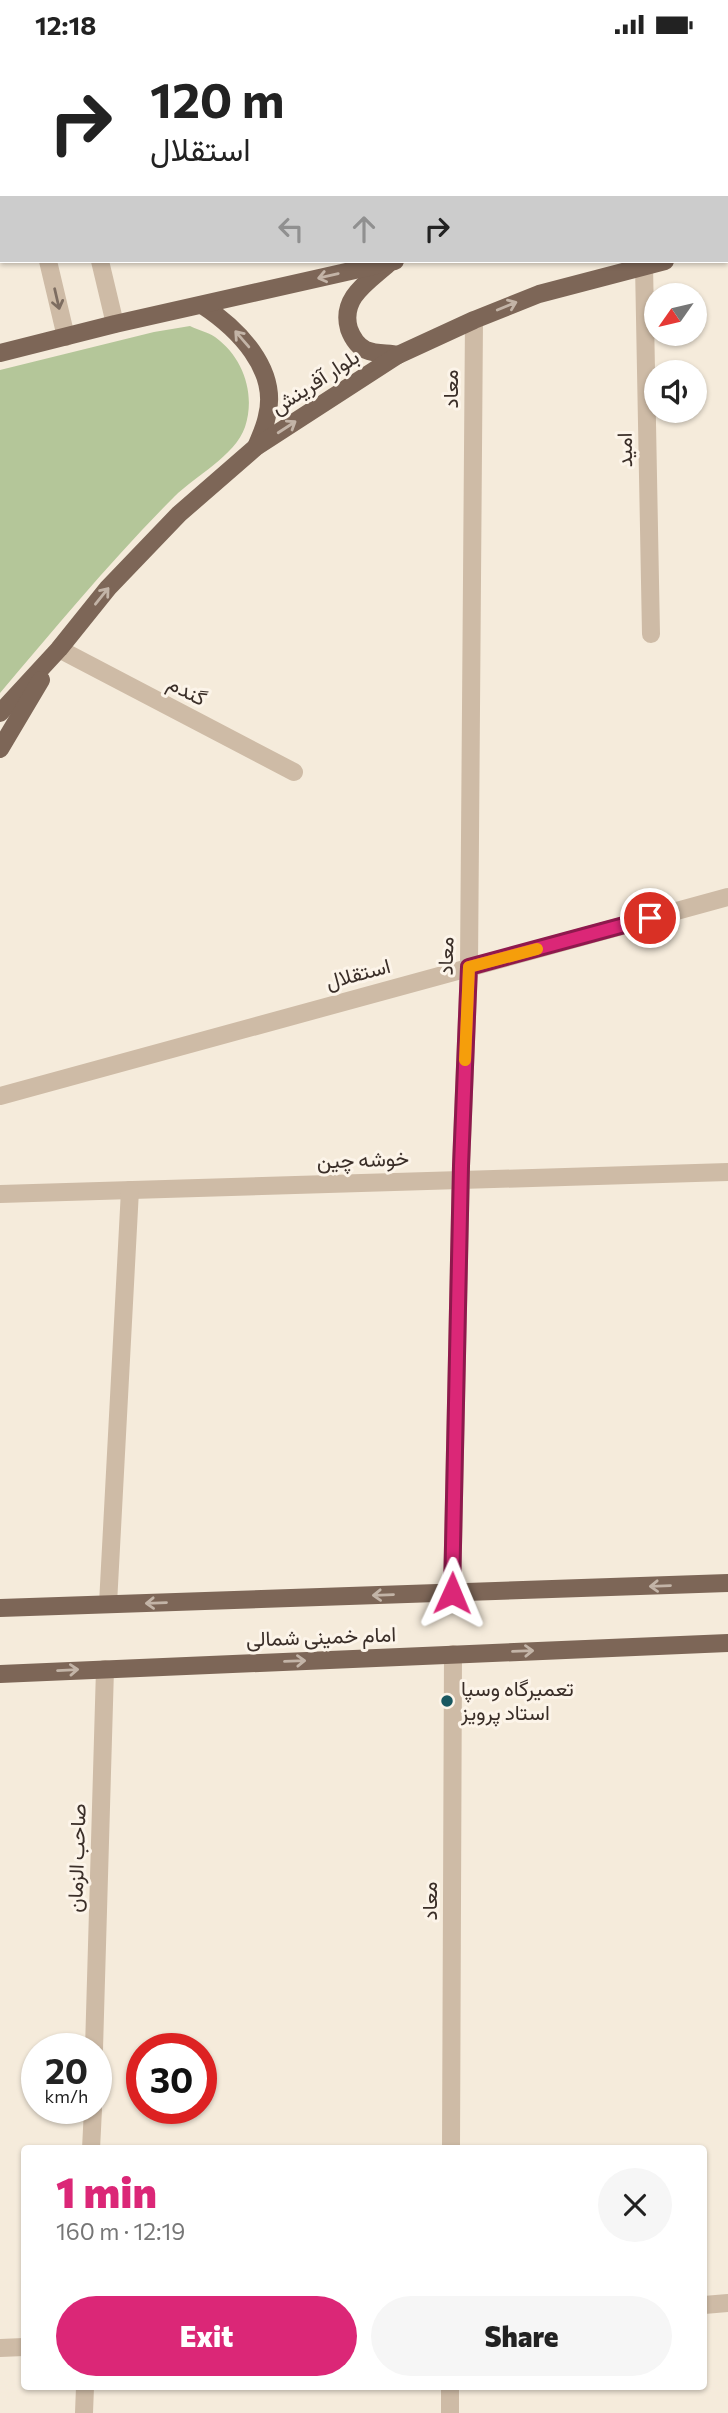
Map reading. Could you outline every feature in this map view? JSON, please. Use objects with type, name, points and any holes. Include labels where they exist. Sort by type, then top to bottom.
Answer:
[{"type":"main road","points":[[0,353],[384,263]]},
{"type":"main road","points":[[391,263],[359,289],[347,307],[347,321],[352,338],[365,349],[398,355]]},
{"type":"main road","name":"بلوار آفرینش","points":[[59,649],[108,588],[179,514],[256,447],[398,355],[538,294],[654,263]]},
{"type":"main road","points":[[202,305],[225,321],[247,343],[259,363],[268,389],[268,414],[256,447]]},
{"type":"main road","points":[[0,713],[59,649]]},
{"type":"main road","points":[[0,750],[59,649]]},
{"type":"main road","name":"امام خمینی شمالی","points":[[0,1608],[728,1583]]},
{"type":"main road","name":"امام خمینی شمالی","points":[[0,1674],[728,1643]]},
{"type":"street","points":[[48,263],[66,337]]},
{"type":"street","points":[[100,263],[115,324]]},
{"type":"street","name":"امید","points":[[644,265],[651,634]]},
{"type":"street","name":"معاد","points":[[452,1593],[469,967],[474,320]]},
{"type":"street","name":"گندم","points":[[59,649],[294,772]]},
{"type":"street","name":"استقلال","points":[[0,1095],[728,897]]},
{"type":"street","name":"خوشه چین","points":[[0,1194],[728,1172]]},
{"type":"street","points":[[108,1604],[130,1190]]},
{"type":"street","name":"معاد","points":[[451,2145],[453,1654]]},
{"type":"street","name":"صاحب الزمان","points":[[94,2033],[105,1669]]},
{"type":"street","points":[[91,2145],[92,2124]]},
{"type":"street","points":[[707,2305],[728,2303]]},
{"type":"street","points":[[0,2348],[21,2347]]},
{"type":"street","points":[[84,2413],[85,2390]]},
{"type":"street","points":[[450,2390],[450,2413]]},
{"type":"green space","points":[[190,326],[215,337],[225,345],[245,377],[248,414],[240,437],[224,456],[183,489],[151,520],[0,693],[0,370],[154,332]]},
{"type":"slow traffic","points":[[465,1060],[469,967],[537,949]]},
{"type":"place","name":"تعمیرگاه وسپا استاد پرویز","points":[[447,1701]]},
{"type":"route","points":[[452,1593],[461,1166],[469,967],[650,918]]}]
